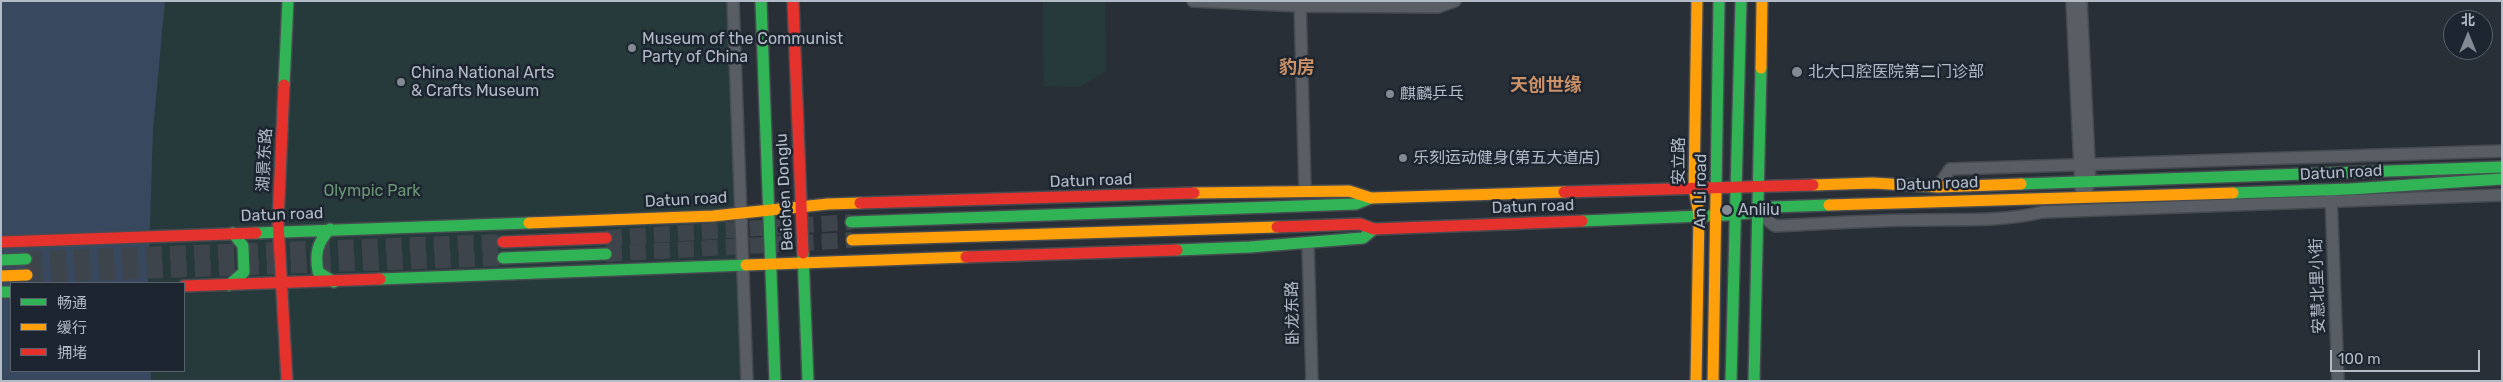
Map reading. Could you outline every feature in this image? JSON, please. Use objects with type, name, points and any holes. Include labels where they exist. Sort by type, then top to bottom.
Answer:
[{"type":"main road","name":"湖景东路","points":[[276,381],[274,231],[278,1]]},
{"type":"main road","name":"湖景东路","points":[[274,231],[288,1]]},
{"type":"main road","name":"Beichen Donglu","points":[[761,1],[775,381]]},
{"type":"main road","name":"Beichen Donglu","points":[[793,1],[808,381]]},
{"type":"main road","name":"安立路","points":[[1696,381],[1699,215],[1694,188],[1697,1]]},
{"type":"main road","name":"An Li road","points":[[1713,381],[1719,1]]},
{"type":"main road","points":[[1731,381],[1738,187],[1741,1]]},
{"type":"main road","points":[[1754,381],[1762,1]]},
{"type":"main road","name":"Datun road","points":[[1,242],[741,213],[828,204],[1305,190],[1349,191],[1371,198],[1873,183],[1938,187],[2502,167]]},
{"type":"main road","name":"Datun road","points":[[852,240],[1360,224],[1374,229],[1675,218],[1699,215],[1758,213],[1773,207],[2001,198],[2331,196],[2502,179]]},
{"type":"main road","name":"Datun road","points":[[851,222],[1356,204],[1371,198]]},
{"type":"main road","points":[[330,229],[318,242],[316,258],[318,272],[334,282]]},
{"type":"main road","name":"Datun road","points":[[185,286],[743,267],[770,264],[1308,244],[1364,238],[1374,229]]},
{"type":"main road","points":[[229,285],[244,272],[243,246],[233,233]]},
{"type":"main road","points":[[503,242],[606,238]]},
{"type":"main road","points":[[503,258],[606,254]]},
{"type":"main road","points":[[1,260],[26,259]]},
{"type":"main road","points":[[1,276],[27,275]]},
{"type":"main road","name":"湖景东路","points":[[276,284],[287,381]]},
{"type":"street","points":[[734,1],[747,381]]},
{"type":"street","points":[[1193,1],[1438,6],[1455,1]]},
{"type":"street","points":[[2072,1],[2086,182],[2082,199]]},
{"type":"street","points":[[2081,1],[2085,165]]},
{"type":"street","points":[[1300,4],[1305,190]]},
{"type":"street","points":[[1938,187],[1950,169],[2502,151]]},
{"type":"street","points":[[1758,213],[1775,226],[2016,218],[2043,212],[2331,196],[2502,195]]},
{"type":"street","name":"安慧北里小街","points":[[2331,196],[2338,381]]},
{"type":"street","name":"卧龙东路","points":[[1308,244],[1312,381]]},
{"type":"green space","name":"Olympic Park","points":[[1,1],[730,1],[744,381],[1,381]]},
{"type":"green space","points":[[1043,1],[1105,1],[1106,71],[1080,87],[1044,86]]},
{"type":"water","points":[[1,1],[165,1],[153,130],[148,282],[10,282],[10,372],[151,372],[151,381],[1,381]]},
{"type":"tunnel","points":[[606,238],[851,222]]},
{"type":"tunnel","points":[[606,254],[852,240]]},
{"type":"tunnel","points":[[26,259],[503,242]]},
{"type":"tunnel","points":[[27,275],[503,258]]},
{"type":"traffic: fast","points":[[284,85],[288,1]]},
{"type":"traffic: fast","points":[[761,1],[775,381]]},
{"type":"traffic: fast","points":[[1716,193],[1719,1]]},
{"type":"traffic: fast","points":[[1731,381],[1741,1]]},
{"type":"traffic: fast","points":[[1754,381],[1761,68]]},
{"type":"traffic: fast","points":[[2021,184],[2502,167]]},
{"type":"traffic: fast","points":[[2233,193],[2350,189],[2502,179]]},
{"type":"traffic: fast","points":[[851,222],[1356,204],[1371,198]]},
{"type":"traffic: fast","points":[[1582,221],[1725,215],[1750,213],[1773,207],[1829,205]]},
{"type":"traffic: fast","points":[[256,233],[529,223]]},
{"type":"traffic: fast","points":[[330,229],[322,239],[318,249],[317,265],[318,272],[334,282]]},
{"type":"traffic: fast","points":[[1177,250],[1250,247],[1363,238],[1374,229]]},
{"type":"traffic: fast","points":[[229,285],[244,272],[243,246],[233,233]]},
{"type":"traffic: fast","points":[[803,253],[808,381]]},
{"type":"traffic: fast","points":[[503,258],[606,254]]},
{"type":"traffic: fast","points":[[1,260],[26,259]]},
{"type":"traffic: fast","points":[[380,279],[746,265]]},
{"type":"traffic: fast","points":[[1,292],[10,292]]},
{"type":"traffic: slow","points":[[1696,381],[1699,215],[1694,188],[1697,1]]},
{"type":"traffic: slow","points":[[1761,68],[1762,1]]},
{"type":"traffic: slow","points":[[1813,185],[1873,183],[1938,187],[2021,184]]},
{"type":"traffic: slow","points":[[1194,193],[1349,191],[1371,198],[1564,192]]},
{"type":"traffic: slow","points":[[1713,381],[1716,193]]},
{"type":"traffic: slow","points":[[1829,205],[2233,193]]},
{"type":"traffic: slow","points":[[529,223],[713,216],[828,204],[860,203]]},
{"type":"traffic: slow","points":[[852,240],[1277,227]]},
{"type":"traffic: slow","points":[[746,265],[966,257]]},
{"type":"traffic: slow","points":[[1,276],[27,275]]},
{"type":"traffic: jam","points":[[793,1],[803,253]]},
{"type":"traffic: jam","points":[[284,85],[278,222],[287,381]]},
{"type":"traffic: jam","points":[[1564,192],[1813,185]]},
{"type":"traffic: jam","points":[[860,203],[1194,193]]},
{"type":"traffic: jam","points":[[1277,227],[1360,224],[1374,229],[1582,221]]},
{"type":"traffic: jam","points":[[1,242],[256,233]]},
{"type":"traffic: jam","points":[[503,242],[606,238]]},
{"type":"traffic: jam","points":[[966,257],[1177,250]]},
{"type":"traffic: jam","points":[[185,286],[380,279]]},
{"type":"place","name":"Museum of the Communist Party of China","points":[[632,48]]},
{"type":"place","name":"北大口腔医院第二门诊部","points":[[1797,72]]},
{"type":"place","name":"China National Arts & Crafts Museum","points":[[401,82]]},
{"type":"place","name":"麒麟乒乓","points":[[1390,94]]},
{"type":"place","name":"乐刻运动健身(第五大道店)","points":[[1403,158]]},
{"type":"place","name":"Anlilu","points":[[1727,210]]},
{"type":"district","name":"豹房","points":[[1297,68]]},
{"type":"district","name":"天创世缘","points":[[1546,86]]}]
